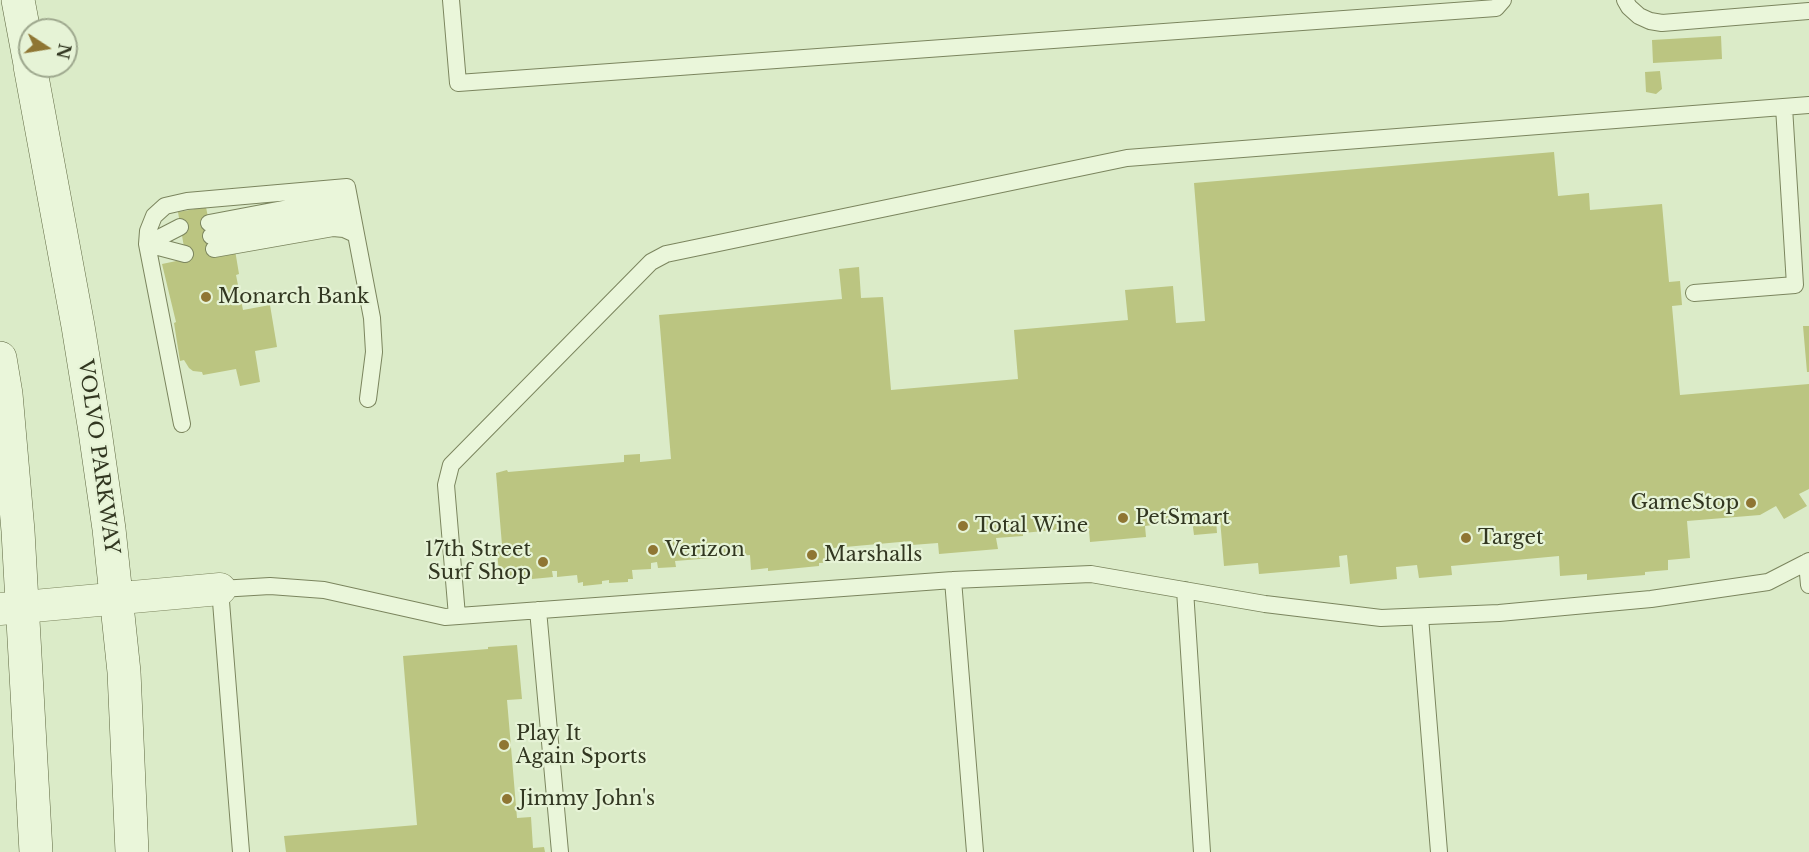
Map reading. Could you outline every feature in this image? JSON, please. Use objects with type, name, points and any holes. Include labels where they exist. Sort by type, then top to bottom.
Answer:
[{"type":"main road","name":"VOLVO PARKWAY","points":[[18,0],[21,18]]},
{"type":"main road","name":"VOLVO PARKWAY","points":[[32,78],[90,396],[117,599],[124,672],[132,852]]},
{"type":"main road","points":[[0,358],[13,471],[11,608],[36,852]]},
{"type":"street","points":[[11,608],[220,590]]},
{"type":"lane","points":[[451,0],[458,83],[1496,8],[1503,0]]},
{"type":"lane","points":[[1625,0],[1639,16],[1662,23],[1809,11]]},
{"type":"lane","points":[[457,616],[446,485],[451,465],[651,262],[666,254],[1127,158],[1809,105]]},
{"type":"lane","points":[[1694,293],[1802,284],[1784,107]]},
{"type":"lane","points":[[182,424],[147,244],[148,231],[154,216],[165,206],[187,201],[347,188],[372,318],[374,351],[368,399]]},
{"type":"lane","points":[[325,201],[338,202],[353,220],[344,229],[211,236],[325,201]]},
{"type":"lane","points":[[147,244],[183,241],[147,244]]},
{"type":"lane","points":[[241,852],[220,590],[270,586],[324,590],[445,617],[953,580],[1091,573],[1342,615],[1420,618],[1652,599],[1768,582],[1808,561],[1809,585]]},
{"type":"lane","points":[[953,580],[975,852]]},
{"type":"lane","points":[[1185,590],[1202,852]]},
{"type":"lane","points":[[538,610],[560,852]]},
{"type":"lane","points":[[1420,618],[1439,852]]},
{"type":"building","points":[[1721,36],[1722,59],[1653,63],[1652,40]]},
{"type":"building","points":[[1660,71],[1662,89],[1656,94],[1646,92],[1645,72]]},
{"type":"building","points":[[1554,152],[1558,196],[1589,193],[1590,210],[1662,204],[1669,282],[1680,281],[1682,305],[1672,306],[1680,395],[1809,384],[1809,489],[1799,494],[1807,506],[1784,519],[1776,506],[1760,515],[1687,521],[1690,558],[1668,560],[1668,570],[1645,572],[1645,575],[1587,580],[1587,574],[1560,576],[1559,556],[1451,566],[1452,575],[1419,578],[1417,565],[1396,567],[1397,579],[1350,584],[1347,555],[1339,556],[1340,567],[1259,574],[1258,563],[1224,566],[1220,519],[1216,519],[1217,533],[1194,535],[1192,520],[1160,522],[1160,524],[1145,526],[1146,537],[1090,542],[1089,530],[1075,531],[1075,528],[996,538],[998,549],[939,554],[938,543],[912,545],[911,541],[834,548],[835,562],[819,563],[819,566],[768,571],[768,568],[751,570],[750,555],[675,561],[676,567],[658,568],[657,562],[651,563],[651,569],[632,570],[633,579],[628,579],[628,582],[609,583],[609,580],[602,581],[602,584],[583,586],[583,582],[578,583],[577,575],[557,577],[557,571],[552,571],[553,577],[532,579],[532,572],[528,573],[529,578],[507,580],[507,574],[499,572],[497,552],[500,551],[500,545],[502,545],[496,473],[507,470],[508,472],[624,462],[624,455],[640,454],[640,462],[671,459],[659,315],[842,299],[839,269],[859,267],[861,298],[883,297],[891,390],[1018,379],[1014,330],[1128,320],[1125,290],[1173,286],[1176,323],[1205,321],[1194,183]]},
{"type":"building","name":"Monarch Bank","points":[[206,207],[215,254],[235,250],[239,274],[236,275],[243,310],[270,305],[277,347],[255,351],[260,382],[240,386],[236,369],[203,375],[202,372],[189,368],[184,360],[180,361],[174,323],[176,322],[162,264],[186,259],[178,212]]},
{"type":"building","points":[[1803,326],[1809,326],[1809,372],[1807,372]]},
{"type":"building","points":[[517,645],[522,699],[507,700],[517,818],[531,817],[533,848],[544,847],[545,852],[286,852],[284,836],[417,825],[403,656]]},
{"type":"place","name":"Monarch Bank","points":[[206,297]]},
{"type":"place","name":"GameStop","points":[[1751,503]]},
{"type":"place","name":"PetSmart","points":[[1123,518]]},
{"type":"place","name":"Total Wine","points":[[963,526]]},
{"type":"place","name":"Target","points":[[1466,538]]},
{"type":"place","name":"Verizon","points":[[653,550]]},
{"type":"place","name":"Marshalls","points":[[812,555]]},
{"type":"place","name":"17th Street Surf Shop","points":[[543,562]]},
{"type":"place","name":"Play It Again Sports","points":[[504,745]]},
{"type":"place","name":"Jimmy John's","points":[[507,799]]}]
